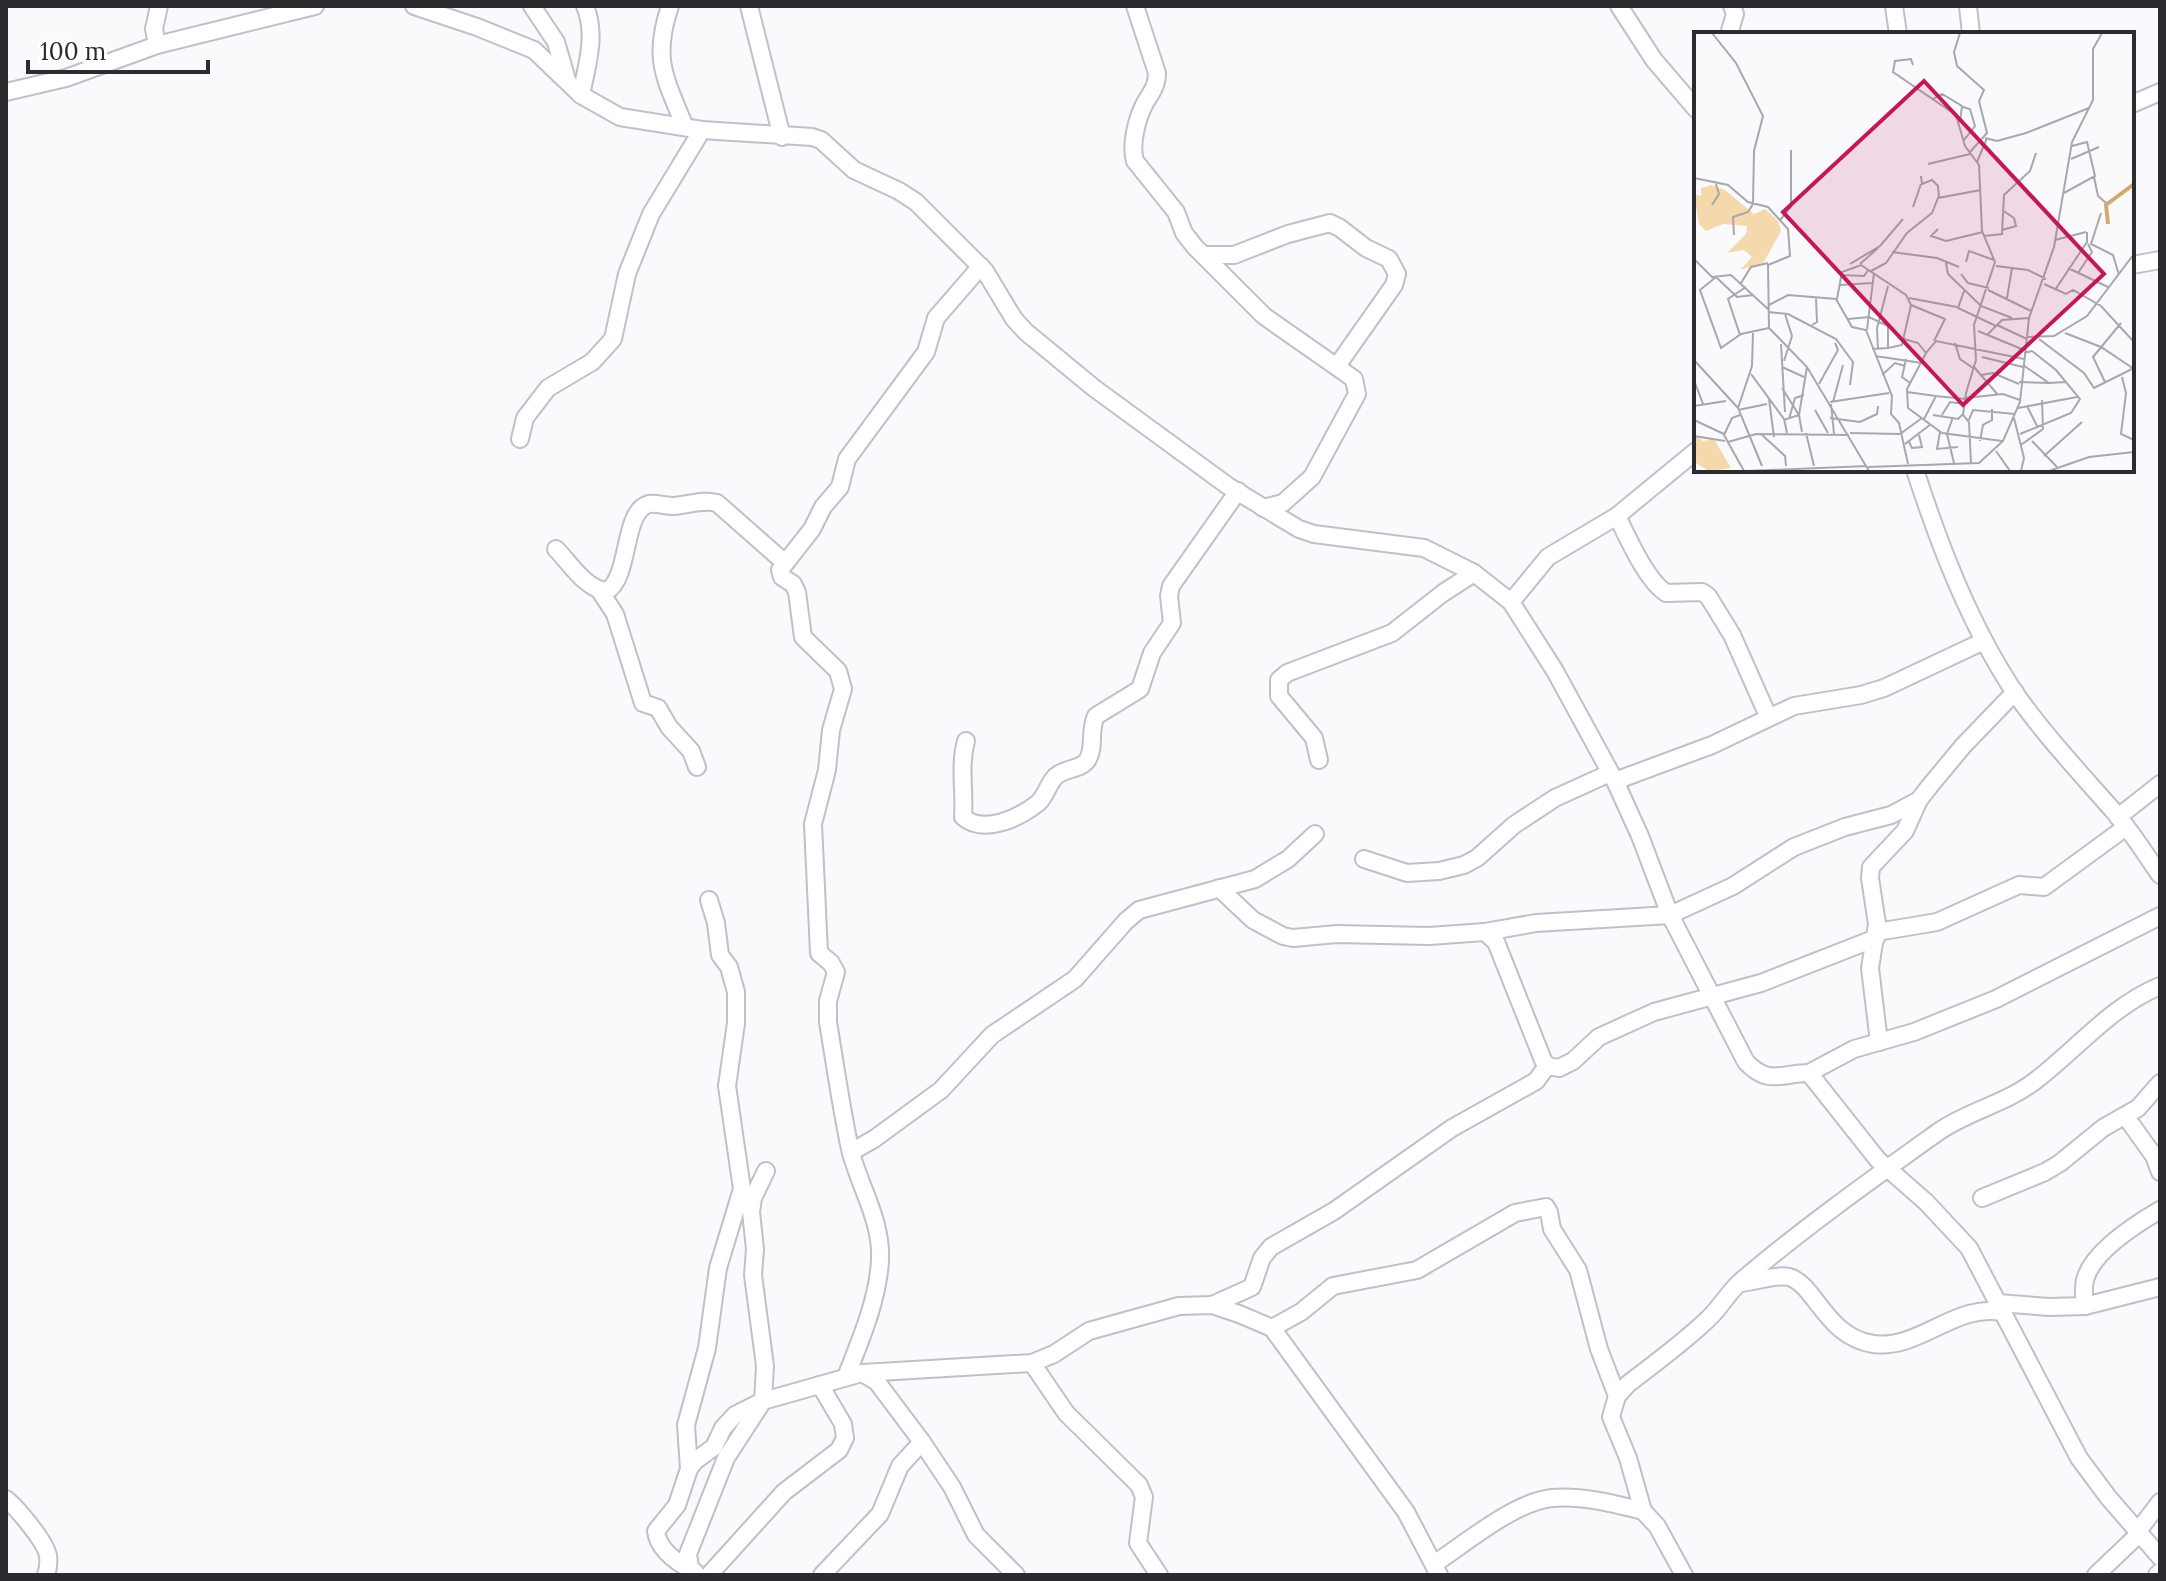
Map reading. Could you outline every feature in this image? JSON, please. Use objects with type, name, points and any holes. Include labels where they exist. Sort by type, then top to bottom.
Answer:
[{"type":"street","points":[[157,45],[154,29],[159,6]]},
{"type":"street","points":[[6,92],[66,78],[157,45],[315,6]]},
{"type":"street","points":[[414,6],[451,12],[534,50],[575,90],[620,117],[693,129],[821,140],[854,170],[908,196],[981,266],[1014,319],[1026,332],[1094,388],[1263,508],[1314,534],[1424,548],[1474,573],[1511,602],[1555,671],[1612,777],[1640,836],[1670,915],[1746,1062],[1758,1075],[1776,1077],[1809,1073],[1843,1054],[1914,1032],[1996,999],[2160,916]]},
{"type":"street","points":[[532,6],[556,42],[575,90]]},
{"type":"street","points":[[575,90],[591,41],[590,17],[585,6]]},
{"type":"street","points":[[670,6],[661,32],[663,74],[693,129]]},
{"type":"street","points":[[749,6],[782,137]]},
{"type":"street","points":[[1135,6],[1157,80],[1139,118],[1133,157],[1176,212],[1189,241],[1264,316],[1337,366],[1354,379],[1357,386],[1357,394],[1312,477],[1283,503],[1263,508]]},
{"type":"street","points":[[1619,6],[1654,60],[1694,102]]},
{"type":"street","points":[[1730,32],[1735,14],[1732,6]]},
{"type":"street","points":[[1894,6],[1898,32]]},
{"type":"street","points":[[1968,6],[1971,32]]},
{"type":"street","points":[[2134,103],[2160,92]]},
{"type":"street","points":[[520,439],[525,418],[548,388],[592,362],[613,339],[627,274],[651,214],[693,129]]},
{"type":"street","points":[[1204,255],[1234,255],[1326,223],[1340,228],[1366,248],[1389,259],[1397,274],[1394,285],[1337,366]]},
{"type":"street","points":[[2134,265],[2160,260]]},
{"type":"street","points":[[854,1375],[880,1264],[879,1239],[851,1152],[828,1022],[828,1001],[836,972],[819,953],[813,824],[827,770],[831,730],[843,689],[838,671],[803,637],[797,592],[793,584],[782,577],[780,570],[840,487],[847,459],[926,352],[936,318],[981,266]]},
{"type":"street","points":[[1511,602],[1548,557],[1617,516],[1694,453]]},
{"type":"street","points":[[1916,472],[1960,590],[1984,641],[2015,692],[2049,738],[2122,822],[2160,875]]},
{"type":"street","points":[[966,741],[962,759],[963,817],[969,822],[1002,824],[1038,803],[1056,775],[1085,763],[1089,757],[1096,716],[1140,689],[1152,653],[1172,623],[1171,586],[1238,491]]},
{"type":"street","points":[[600,591],[607,591],[619,581],[629,535],[642,508],[650,504],[675,506],[714,502],[784,562]]},
{"type":"street","points":[[1617,516],[1652,580],[1661,590],[1666,593],[1702,592],[1708,596],[1735,640],[1768,716]]},
{"type":"street","points":[[556,549],[588,583],[600,591],[615,614],[643,703],[658,708],[669,727],[691,751],[697,767]]},
{"type":"street","points":[[1319,760],[1314,738],[1279,696],[1279,680],[1287,673],[1392,633],[1474,573]]},
{"type":"street","points":[[1364,859],[1407,873],[1439,871],[1464,865],[1477,858],[1514,825],[1555,798],[1712,745],[1768,716],[1806,702],[1861,695],[1884,688],[1984,641]]},
{"type":"street","points":[[1879,1042],[1870,968],[1876,935],[1871,867],[1905,831],[1919,800],[1963,746],[2015,692]]},
{"type":"street","points":[[1485,932],[1496,942],[1547,1066],[1555,1069],[1565,1066],[1599,1037],[1654,1012],[1761,983],[1876,935],[1937,922],[2019,885],[2044,887],[2122,822],[2160,784]]},
{"type":"street","points":[[1219,888],[1253,920],[1288,938],[1337,934],[1429,936],[1485,932],[1536,923],[1670,915],[1733,886],[1794,847],[1845,827],[1891,815],[1919,800]]},
{"type":"street","points":[[851,1152],[941,1090],[992,1035],[1075,979],[1139,910],[1255,879],[1288,859],[1315,834]]},
{"type":"street","points":[[700,1574],[676,1560],[655,1535],[658,1526],[677,1505],[689,1469],[686,1425],[707,1348],[718,1268],[742,1189],[727,1086],[736,1023],[736,992],[729,967],[720,955],[718,930],[709,900]]},
{"type":"street","points":[[1684,1575],[1657,1526],[1643,1511],[1628,1458],[1611,1417],[1617,1396],[1711,1316],[1739,1283],[1888,1170],[1957,1120],[2008,1098],[2034,1082],[2115,1013],[2145,992],[2160,986]]},
{"type":"street","points":[[1212,1305],[1252,1287],[1262,1258],[1271,1247],[1325,1217],[1452,1128],[1536,1081],[1547,1066]]},
{"type":"street","points":[[1809,1073],[1888,1170],[1926,1202],[1969,1248],[2079,1458],[2160,1557]]},
{"type":"street","points":[[1982,1198],[2045,1172],[2103,1128],[2126,1117],[2160,1083]]},
{"type":"street","points":[[2126,1117],[2154,1156],[2160,1172]]},
{"type":"street","points":[[700,1574],[688,1561],[688,1554],[721,1470],[763,1401],[765,1366],[753,1275],[755,1249],[751,1212],[753,1198],[766,1171]]},
{"type":"street","points":[[1272,1328],[1301,1312],[1333,1286],[1417,1270],[1515,1213],[1546,1207],[1552,1229],[1578,1270],[1602,1360],[1617,1396]]},
{"type":"street","points":[[2085,1306],[2084,1283],[2092,1267],[2119,1238],[2160,1210]]},
{"type":"street","points":[[1739,1283],[1791,1278],[1800,1284],[1839,1329],[1872,1344],[1907,1340],[1977,1310],[2085,1306],[2160,1287]]},
{"type":"street","points":[[689,1469],[716,1445],[731,1418],[763,1401],[854,1375],[1032,1363],[1054,1354],[1089,1331],[1179,1306],[1212,1305],[1272,1328],[1406,1512],[1437,1570],[1511,1513],[1541,1500],[1571,1499],[1643,1511]]},
{"type":"street","points":[[1032,1363],[1066,1413],[1139,1485],[1144,1497],[1138,1543],[1159,1575]]},
{"type":"street","points":[[854,1375],[877,1382],[952,1487],[971,1528],[1016,1575]]},
{"type":"street","points":[[700,1574],[784,1492],[839,1450],[845,1438],[843,1424],[820,1385]]},
{"type":"street","points":[[822,1575],[880,1514],[900,1466],[922,1442]]},
{"type":"street","points":[[6,1499],[47,1551],[49,1565],[46,1575]]},
{"type":"street","points":[[2096,1575],[2139,1532],[2160,1502]]}]
